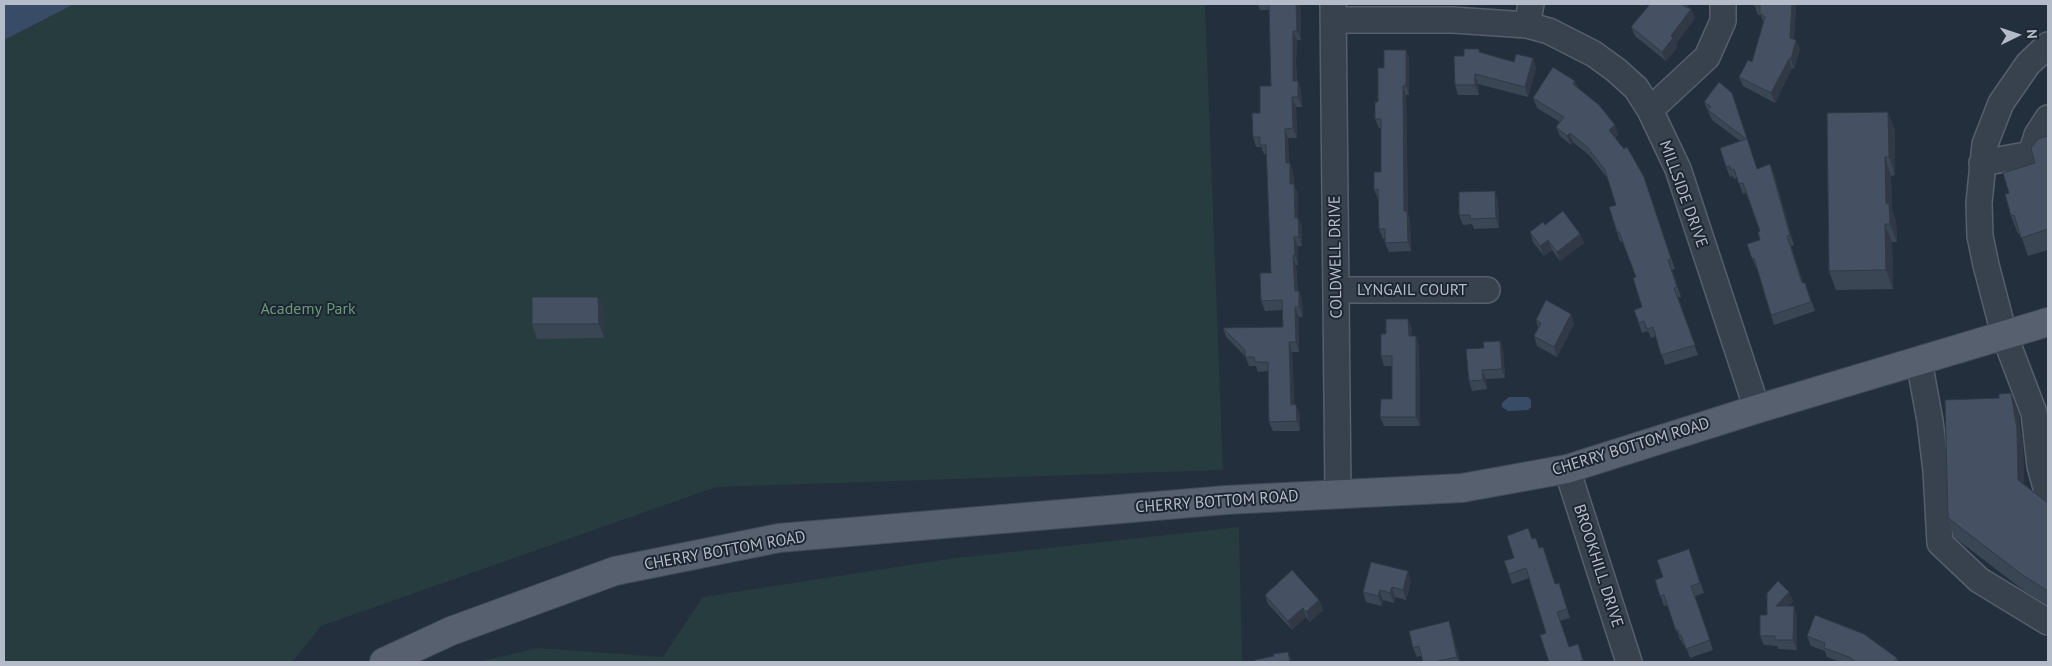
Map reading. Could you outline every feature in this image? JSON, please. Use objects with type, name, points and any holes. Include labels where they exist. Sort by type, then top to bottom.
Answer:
[{"type":"main road","name":"CHERRY BOTTOM ROAD","points":[[384,662],[451,630],[615,571],[779,538],[1195,502],[1462,488],[1567,470],[1757,409],[2048,322]]},
{"type":"street","points":[[1650,110],[1707,57],[1723,21],[1723,4]]},
{"type":"street","name":"MILLSIDE DRIVE","points":[[1334,12],[1453,20],[1529,15],[1550,31],[1594,54],[1636,88],[1650,110],[1678,169],[1757,409]]},
{"type":"street","name":"COLDWELL DRIVE","points":[[1334,12],[1338,494]]},
{"type":"street","points":[[2048,45],[2028,64],[2001,104],[1985,144],[1979,203],[1980,236],[2004,334],[2034,413],[2041,417],[2040,466],[2048,495]]},
{"type":"street","points":[[1982,163],[2040,152],[2036,135],[2048,118]]},
{"type":"street","name":"LYNGAIL COURT","points":[[1337,290],[1487,290]]},
{"type":"street","points":[[1919,361],[1930,421],[1936,471],[1940,543],[1979,580],[2048,622]]},
{"type":"street","name":"BROOKHILL DRIVE","points":[[1567,470],[1629,662]]},
{"type":"green space","name":"Academy Park","points":[[4,4],[1205,4],[1223,470],[716,487],[321,626],[292,662],[4,662]]},
{"type":"green space","points":[[1239,527],[1242,662],[477,662],[538,648],[663,657],[703,597],[948,559]]},
{"type":"water","points":[[4,4],[74,4],[4,40]]},
{"type":"water","points":[[1509,397],[1528,397],[1531,400],[1531,407],[1528,410],[1508,411],[1502,407],[1502,403]]},
{"type":"building","points":[[1269,4],[1296,4],[1297,31],[1293,31],[1293,81],[1298,81],[1298,97],[1292,97],[1293,128],[1285,129],[1286,163],[1290,163],[1290,184],[1294,184],[1295,218],[1298,218],[1299,237],[1294,237],[1295,255],[1293,255],[1295,291],[1299,291],[1299,307],[1295,307],[1296,342],[1289,342],[1291,405],[1296,404],[1297,421],[1269,422],[1268,362],[1255,362],[1254,357],[1245,357],[1245,350],[1223,328],[1283,327],[1282,300],[1261,301],[1260,273],[1271,273],[1266,145],[1260,145],[1260,137],[1253,137],[1252,113],[1260,113],[1260,86],[1271,86]]},
{"type":"building","points":[[1650,4],[1683,4],[1691,9],[1662,52],[1631,27]]},
{"type":"building","points":[[1754,4],[1792,4],[1790,38],[1796,40],[1791,59],[1789,59],[1771,93],[1739,77],[1748,60],[1752,62],[1765,17],[1760,13],[1760,6]]},
{"type":"building","points":[[1464,49],[1479,49],[1479,52],[1514,62],[1516,54],[1533,58],[1525,87],[1475,74],[1475,85],[1455,85],[1454,56],[1464,56]]},
{"type":"building","points":[[1384,50],[1406,50],[1406,86],[1403,86],[1404,211],[1407,211],[1408,242],[1385,243],[1385,229],[1379,229],[1378,189],[1374,190],[1374,172],[1381,172],[1381,119],[1375,119],[1375,102],[1378,102],[1378,68],[1384,68]]},
{"type":"building","points":[[1553,67],[1575,81],[1573,84],[1599,105],[1615,125],[1609,130],[1624,149],[1627,147],[1644,177],[1671,259],[1668,260],[1677,287],[1674,288],[1695,345],[1661,355],[1653,327],[1647,329],[1644,321],[1639,323],[1634,310],[1642,307],[1633,278],[1636,277],[1619,232],[1617,232],[1609,207],[1616,205],[1605,170],[1587,147],[1570,133],[1567,136],[1556,127],[1564,117],[1533,98]]},
{"type":"building","points":[[1719,82],[1732,93],[1757,169],[1770,164],[1790,235],[1787,236],[1802,283],[1805,283],[1811,302],[1771,315],[1754,258],[1752,259],[1747,244],[1760,240],[1758,232],[1760,231],[1743,183],[1739,184],[1734,169],[1731,170],[1730,166],[1726,167],[1720,148],[1746,139],[1708,110],[1711,107],[1704,102]]},
{"type":"building","points":[[1888,112],[1889,157],[1885,157],[1886,204],[1889,203],[1890,224],[1885,224],[1886,270],[1829,271],[1827,113]]},
{"type":"building","points":[[2048,136],[2048,229],[2021,238],[2014,215],[2011,216],[2005,194],[2009,193],[2003,173],[2035,163],[2031,148],[2038,139]]},
{"type":"building","points":[[1495,191],[1496,218],[1470,219],[1470,215],[1459,215],[1459,192]]},
{"type":"building","points":[[1563,211],[1580,234],[1557,252],[1548,240],[1540,246],[1530,232],[1543,222],[1545,225]]},
{"type":"building","points":[[532,297],[598,297],[599,324],[532,324]]},
{"type":"building","points":[[1546,300],[1571,314],[1554,347],[1534,336],[1541,323],[1536,320]]},
{"type":"building","points":[[1386,319],[1408,319],[1409,336],[1416,336],[1416,417],[1380,417],[1381,399],[1392,399],[1392,356],[1381,356],[1381,334],[1386,334]]},
{"type":"building","points":[[1500,341],[1502,369],[1482,370],[1483,380],[1469,381],[1466,349],[1484,348],[1483,342]]},
{"type":"building","points":[[2011,393],[2017,429],[2018,480],[2048,503],[2048,591],[2021,574],[1948,518],[1945,400],[1999,398],[1999,394]]},
{"type":"building","points":[[1528,528],[1532,539],[1536,538],[1539,548],[1543,547],[1555,584],[1559,583],[1567,609],[1557,612],[1569,647],[1578,644],[1583,660],[1580,662],[1549,662],[1540,635],[1546,633],[1526,568],[1509,574],[1504,561],[1514,558],[1507,536]]},
{"type":"building","points":[[1689,549],[1700,583],[1691,586],[1710,640],[1686,649],[1681,635],[1679,635],[1678,630],[1676,631],[1664,595],[1660,596],[1655,580],[1663,577],[1657,560]]},
{"type":"building","points":[[1371,562],[1408,571],[1403,590],[1392,587],[1390,593],[1380,590],[1378,596],[1363,592]]},
{"type":"building","points":[[1292,570],[1319,600],[1306,612],[1303,608],[1288,621],[1265,595]]},
{"type":"building","points":[[1778,581],[1789,592],[1776,606],[1794,606],[1793,640],[1775,640],[1775,636],[1760,636],[1760,615],[1767,615],[1767,593]]},
{"type":"building","points":[[1815,615],[1864,634],[1897,658],[1894,662],[1856,662],[1849,657],[1824,648],[1825,643],[1807,636]]},
{"type":"building","points":[[1449,621],[1457,657],[1434,662],[1423,662],[1419,646],[1413,648],[1409,631]]},
{"type":"building","points":[[1288,652],[1290,662],[1255,662],[1255,660],[1274,656],[1273,654]]}]
